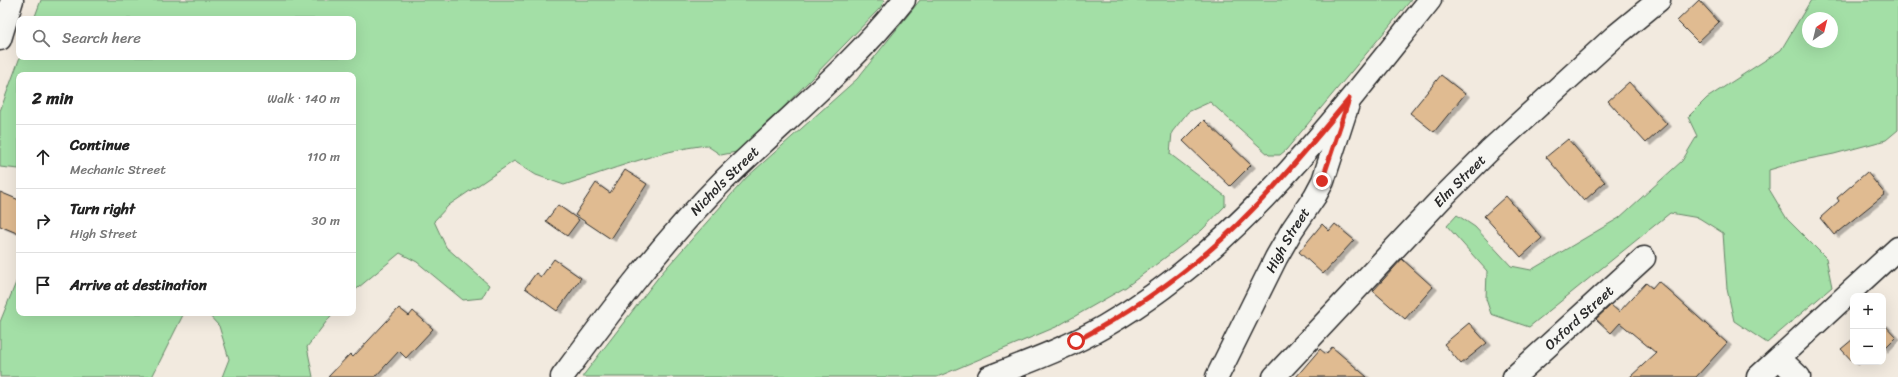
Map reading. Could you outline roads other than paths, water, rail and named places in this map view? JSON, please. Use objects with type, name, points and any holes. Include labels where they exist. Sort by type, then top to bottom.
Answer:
[{"type":"street","points":[[0,39],[12,0]]},
{"type":"street","name":"Nichols Street","points":[[562,377],[651,260],[693,213],[763,142],[868,42],[904,0]]},
{"type":"street","points":[[989,377],[1076,341],[1135,307],[1175,278],[1216,245],[1250,212],[1349,99],[1430,0]]},
{"type":"street","name":"Elm Street","points":[[1274,377],[1441,199],[1489,151],[1614,37],[1659,0]]},
{"type":"street","name":"High Street","points":[[1217,377],[1276,258],[1292,230],[1315,196],[1322,181],[1349,99]]},
{"type":"street","points":[[1758,377],[1898,248]]},
{"type":"street","name":"Oxford Street","points":[[1514,377],[1644,258]]},
{"type":"street","points":[[1779,358],[1799,377]]}]
